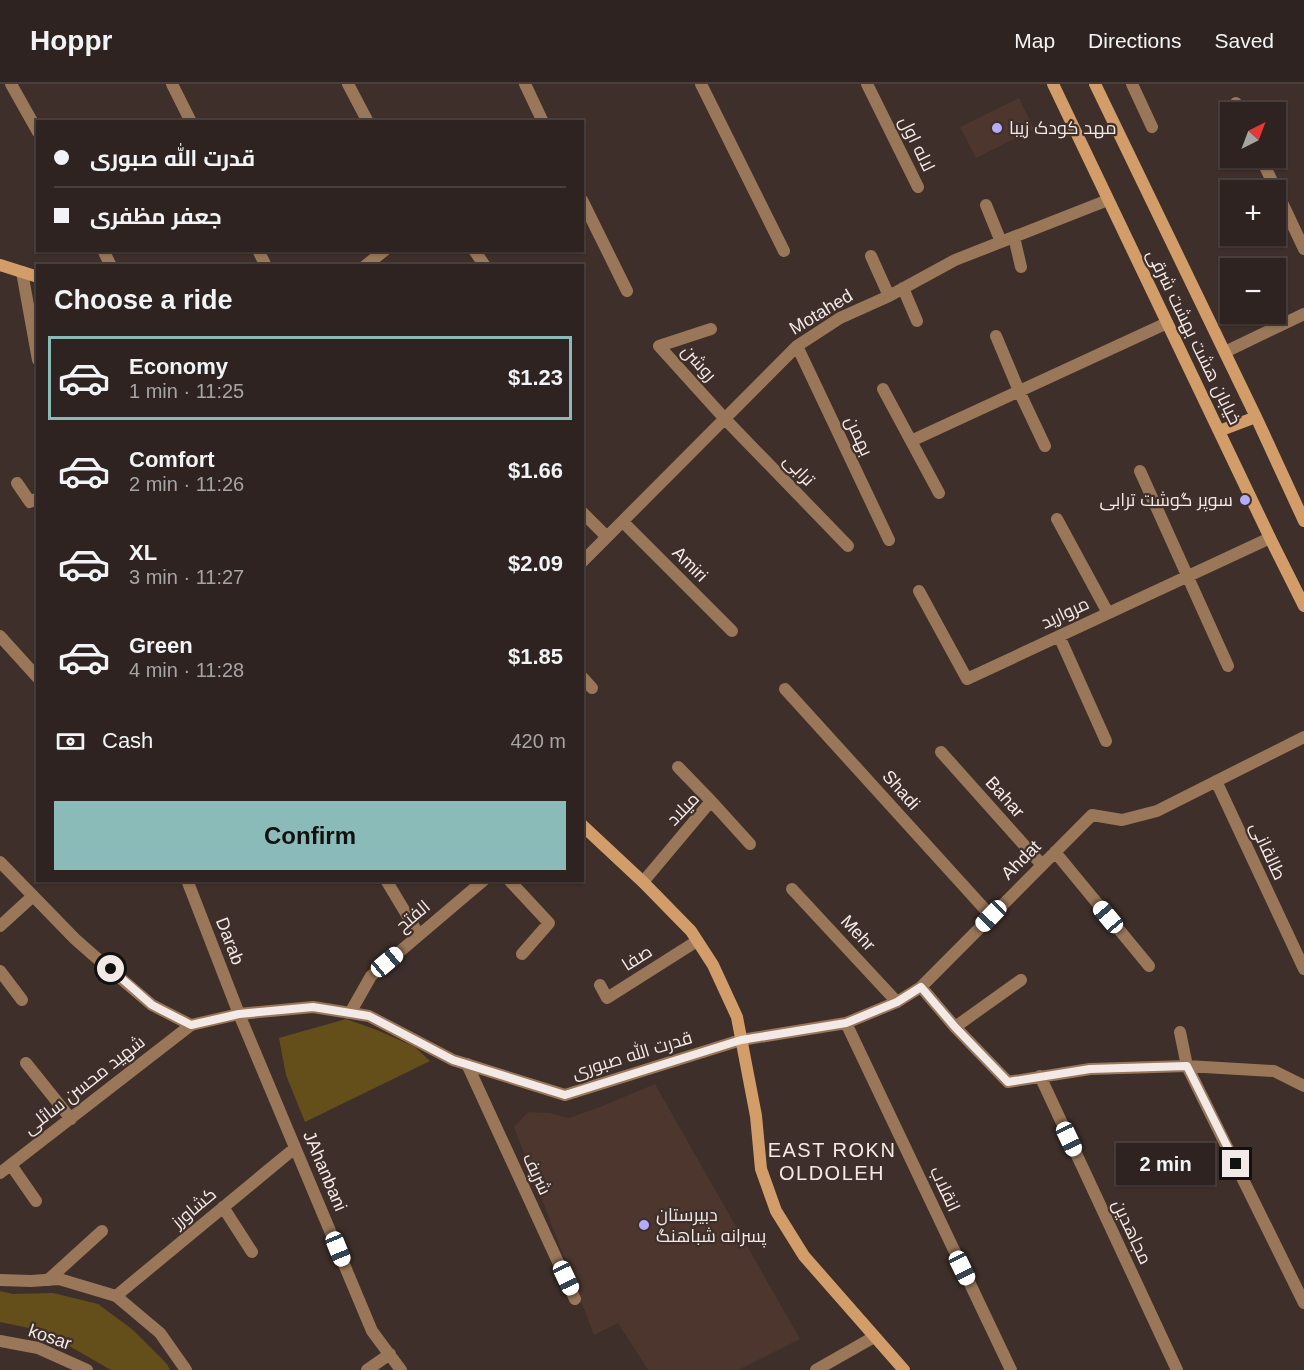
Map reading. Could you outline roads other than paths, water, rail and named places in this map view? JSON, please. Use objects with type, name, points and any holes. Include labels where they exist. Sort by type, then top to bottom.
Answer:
[{"type":"main road","name":"خیابان هشت بهشت شرقی","points":[[1053,84],[1304,606]]},
{"type":"main road","name":"خیابان هشت بهشت شرقی","points":[[1095,84],[1304,521]]},
{"type":"main road","points":[[0,265],[36,276]]},
{"type":"main road","points":[[1219,431],[1256,417]]},
{"type":"main road","points":[[584,827],[691,931],[713,965],[737,1017],[756,1116],[761,1170],[776,1211],[804,1256],[904,1370]]},
{"type":"street","points":[[11,84],[36,128]]},
{"type":"street","points":[[172,84],[190,120]]},
{"type":"street","points":[[348,84],[367,120]]},
{"type":"street","points":[[525,84],[542,120]]},
{"type":"street","points":[[701,84],[784,251]]},
{"type":"street","name":"لاله اول","points":[[867,84],[918,188]]},
{"type":"street","points":[[1132,84],[1152,127]]},
{"type":"street","points":[[1266,168],[1304,249]]},
{"type":"street","name":"Motahed","points":[[584,560],[797,346],[840,318],[889,296],[955,260],[1108,200]]},
{"type":"street","points":[[584,204],[627,291]]},
{"type":"street","points":[[986,205],[1001,242]]},
{"type":"street","points":[[1014,237],[1021,267]]},
{"type":"street","points":[[368,264],[382,252]]},
{"type":"street","points":[[871,256],[889,296]]},
{"type":"street","points":[[22,272],[36,349]]},
{"type":"street","points":[[903,288],[917,321]]},
{"type":"street","points":[[1224,352],[1304,314]]},
{"type":"street","points":[[911,441],[1167,323]]},
{"type":"street","name":"روشن","points":[[711,329],[659,346],[725,419]]},
{"type":"street","points":[[996,336],[1045,446]]},
{"type":"street","name":"بهمن","points":[[797,346],[889,540]]},
{"type":"street","points":[[883,388],[939,493]]},
{"type":"street","name":"ترابی","points":[[725,419],[848,546]]},
{"type":"street","points":[[1140,471],[1228,666]]},
{"type":"street","points":[[17,483],[30,501],[36,499]]},
{"type":"street","points":[[584,514],[607,537]]},
{"type":"street","points":[[1058,519],[1108,613]]},
{"type":"street","name":"Amiri","points":[[623,522],[732,631]]},
{"type":"street","name":"مروارید","points":[[919,591],[967,679],[1270,538]]},
{"type":"street","points":[[0,636],[36,676]]},
{"type":"street","points":[[1059,636],[1107,741]]},
{"type":"street","points":[[584,679],[592,688]]},
{"type":"street","name":"Shadi","points":[[785,689],[991,916]]},
{"type":"street","name":"Ahdat","points":[[741,1040],[846,1023],[897,1002],[921,987],[1092,815],[1122,820],[1157,812],[1304,737]]},
{"type":"street","name":"Bahar","points":[[941,752],[1042,865]]},
{"type":"street","points":[[678,767],[711,801]]},
{"type":"street","name":"طالقانی","points":[[1216,781],[1304,969]]},
{"type":"street","name":"میلاد","points":[[643,882],[711,801],[750,844]]},
{"type":"street","points":[[1055,852],[1149,966]]},
{"type":"street","points":[[0,862],[75,939],[152,1005],[191,1025]]},
{"type":"street","name":"Darab","points":[[188,882],[239,1014]]},
{"type":"street","points":[[387,882],[419,935]]},
{"type":"street","name":"الفتح","points":[[350,1013],[371,976],[482,882]]},
{"type":"street","points":[[511,882],[549,922],[522,954]]},
{"type":"street","name":"Mehr","points":[[792,889],[897,1002]]},
{"type":"street","points":[[0,926],[33,896]]},
{"type":"street","name":"صفا","points":[[600,986],[607,998],[698,941]]},
{"type":"street","points":[[0,970],[22,1000]]},
{"type":"street","points":[[955,1027],[1021,980]]},
{"type":"street","points":[[921,987],[955,1027],[1008,1082],[1090,1069],[1187,1066],[1274,1071],[1304,1086]]},
{"type":"street","name":"قدرت الله صبوری","points":[[191,1025],[239,1014],[313,1007],[369,1016],[453,1060],[565,1095],[741,1040]]},
{"type":"street","name":"JAhanbani","points":[[239,1014],[372,1331],[402,1370]]},
{"type":"street","name":"انقلاب","points":[[846,1023],[1011,1370]]},
{"type":"street","name":"شهید محسن سائلی","points":[[0,1173],[191,1025]]},
{"type":"street","points":[[1180,1032],[1187,1066],[1304,1303]]},
{"type":"street","points":[[26,1063],[70,1119]]},
{"type":"street","name":"شریف","points":[[467,1064],[575,1299]]},
{"type":"street","name":"مجاهدین","points":[[1040,1077],[1177,1370]]},
{"type":"street","name":"کشاورز","points":[[116,1296],[295,1148]]},
{"type":"street","points":[[11,1165],[36,1201]]},
{"type":"street","points":[[223,1207],[252,1252]]},
{"type":"street","points":[[48,1280],[102,1231]]},
{"type":"street","points":[[0,1280],[59,1279],[116,1296],[160,1333],[186,1370]]},
{"type":"street","points":[[816,1370],[874,1337]]},
{"type":"street","name":"kosar","points":[[0,1341],[38,1348],[87,1370]]},
{"type":"street","points":[[367,1370],[390,1354]]},
{"type":"place","name":"مهد کودک زیبا","points":[[997,128]]},
{"type":"place","name":"سوپر گوشت ترابی","points":[[1245,500]]},
{"type":"place","name":"دبیرستان پسرانه شباهنگ","points":[[644,1225]]},
{"type":"district","name":"EAST ROKN OLDOLEH","points":[[832,1162]]}]
